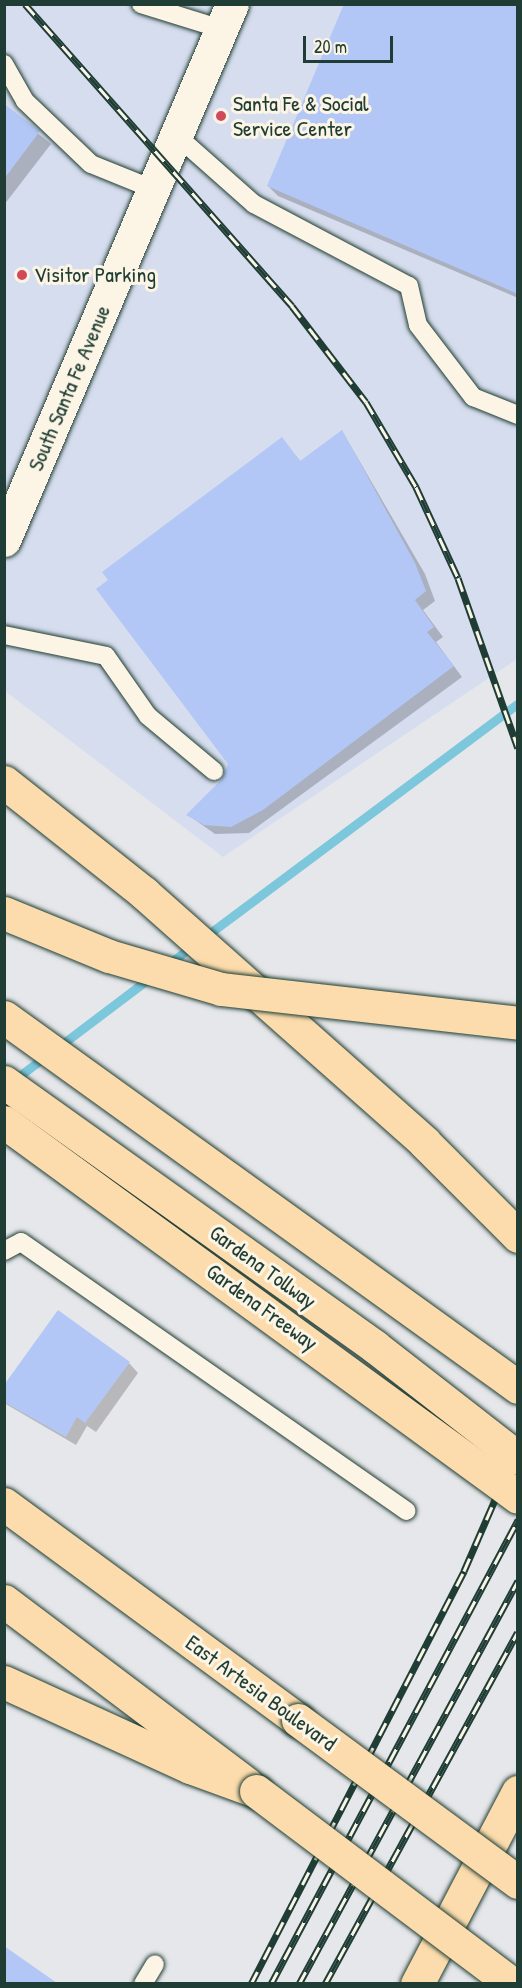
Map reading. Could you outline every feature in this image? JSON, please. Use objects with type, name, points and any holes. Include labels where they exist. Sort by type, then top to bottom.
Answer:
[{"type":"main road","name":"South Santa Fe Avenue","points":[[4,540],[227,17]]},
{"type":"main road","points":[[4,782],[144,893],[424,1142],[518,1236]]},
{"type":"main road","points":[[4,913],[109,956],[221,988],[518,1023]]},
{"type":"main road","points":[[4,1017],[518,1388]]},
{"type":"main road","name":"Gardena Tollway","points":[[4,1082],[374,1346],[518,1458]]},
{"type":"main road","name":"Gardena Freeway","points":[[4,1122],[518,1497]]},
{"type":"main road","name":"East Artesia Boulevard","points":[[4,1504],[518,1882]]},
{"type":"main road","points":[[4,1601],[512,1983]]},
{"type":"main road","points":[[4,1682],[190,1767],[256,1791]]},
{"type":"main road","points":[[417,1983],[518,1792]]},
{"type":"lane","points":[[141,4],[227,17]]},
{"type":"lane","points":[[4,64],[25,101],[91,164],[153,189]]},
{"type":"lane","points":[[176,135],[254,204],[409,286],[418,325],[473,397],[518,416]]},
{"type":"lane","points":[[4,635],[106,656],[148,716],[214,771]]},
{"type":"lane","points":[[4,1251],[21,1242],[407,1511]]},
{"type":"lane","points":[[143,1983],[155,1964]]},
{"type":"shaded area","points":[[4,5],[517,5],[517,659],[223,857],[5,691]]},
{"type":"building","points":[[344,4],[518,4],[518,294],[267,186]]},
{"type":"building","points":[[4,104],[40,131],[4,179]]},
{"type":"building","points":[[342,430],[415,563],[426,591],[415,600],[434,627],[427,632],[454,666],[263,810],[231,827],[204,825],[186,815],[222,779],[228,764],[96,589],[108,580],[102,572],[282,437],[300,461]]},
{"type":"building","points":[[58,1310],[130,1362],[85,1423],[77,1417],[66,1437],[4,1402],[4,1385]]},
{"type":"building","points":[[4,1946],[57,1983],[4,1983]]},
{"type":"waterway","points":[[167,965],[518,703]]},
{"type":"waterway","points":[[57,1048],[151,977]]},
{"type":"waterway","points":[[14,1080],[46,1056]]},
{"type":"railway","points":[[25,4],[292,306],[366,402],[416,487],[458,578],[518,748]]},
{"type":"railway","points":[[251,1984],[464,1571],[518,1447]]},
{"type":"railway","points":[[271,1984],[518,1520]]},
{"type":"railway","points":[[299,1984],[518,1581]]},
{"type":"railway","points":[[325,1984],[518,1632]]},
{"type":"place","name":"Santa Fe & Social Service Center","points":[[221,116]]},
{"type":"place","name":"Visitor Parking","points":[[22,275]]}]
